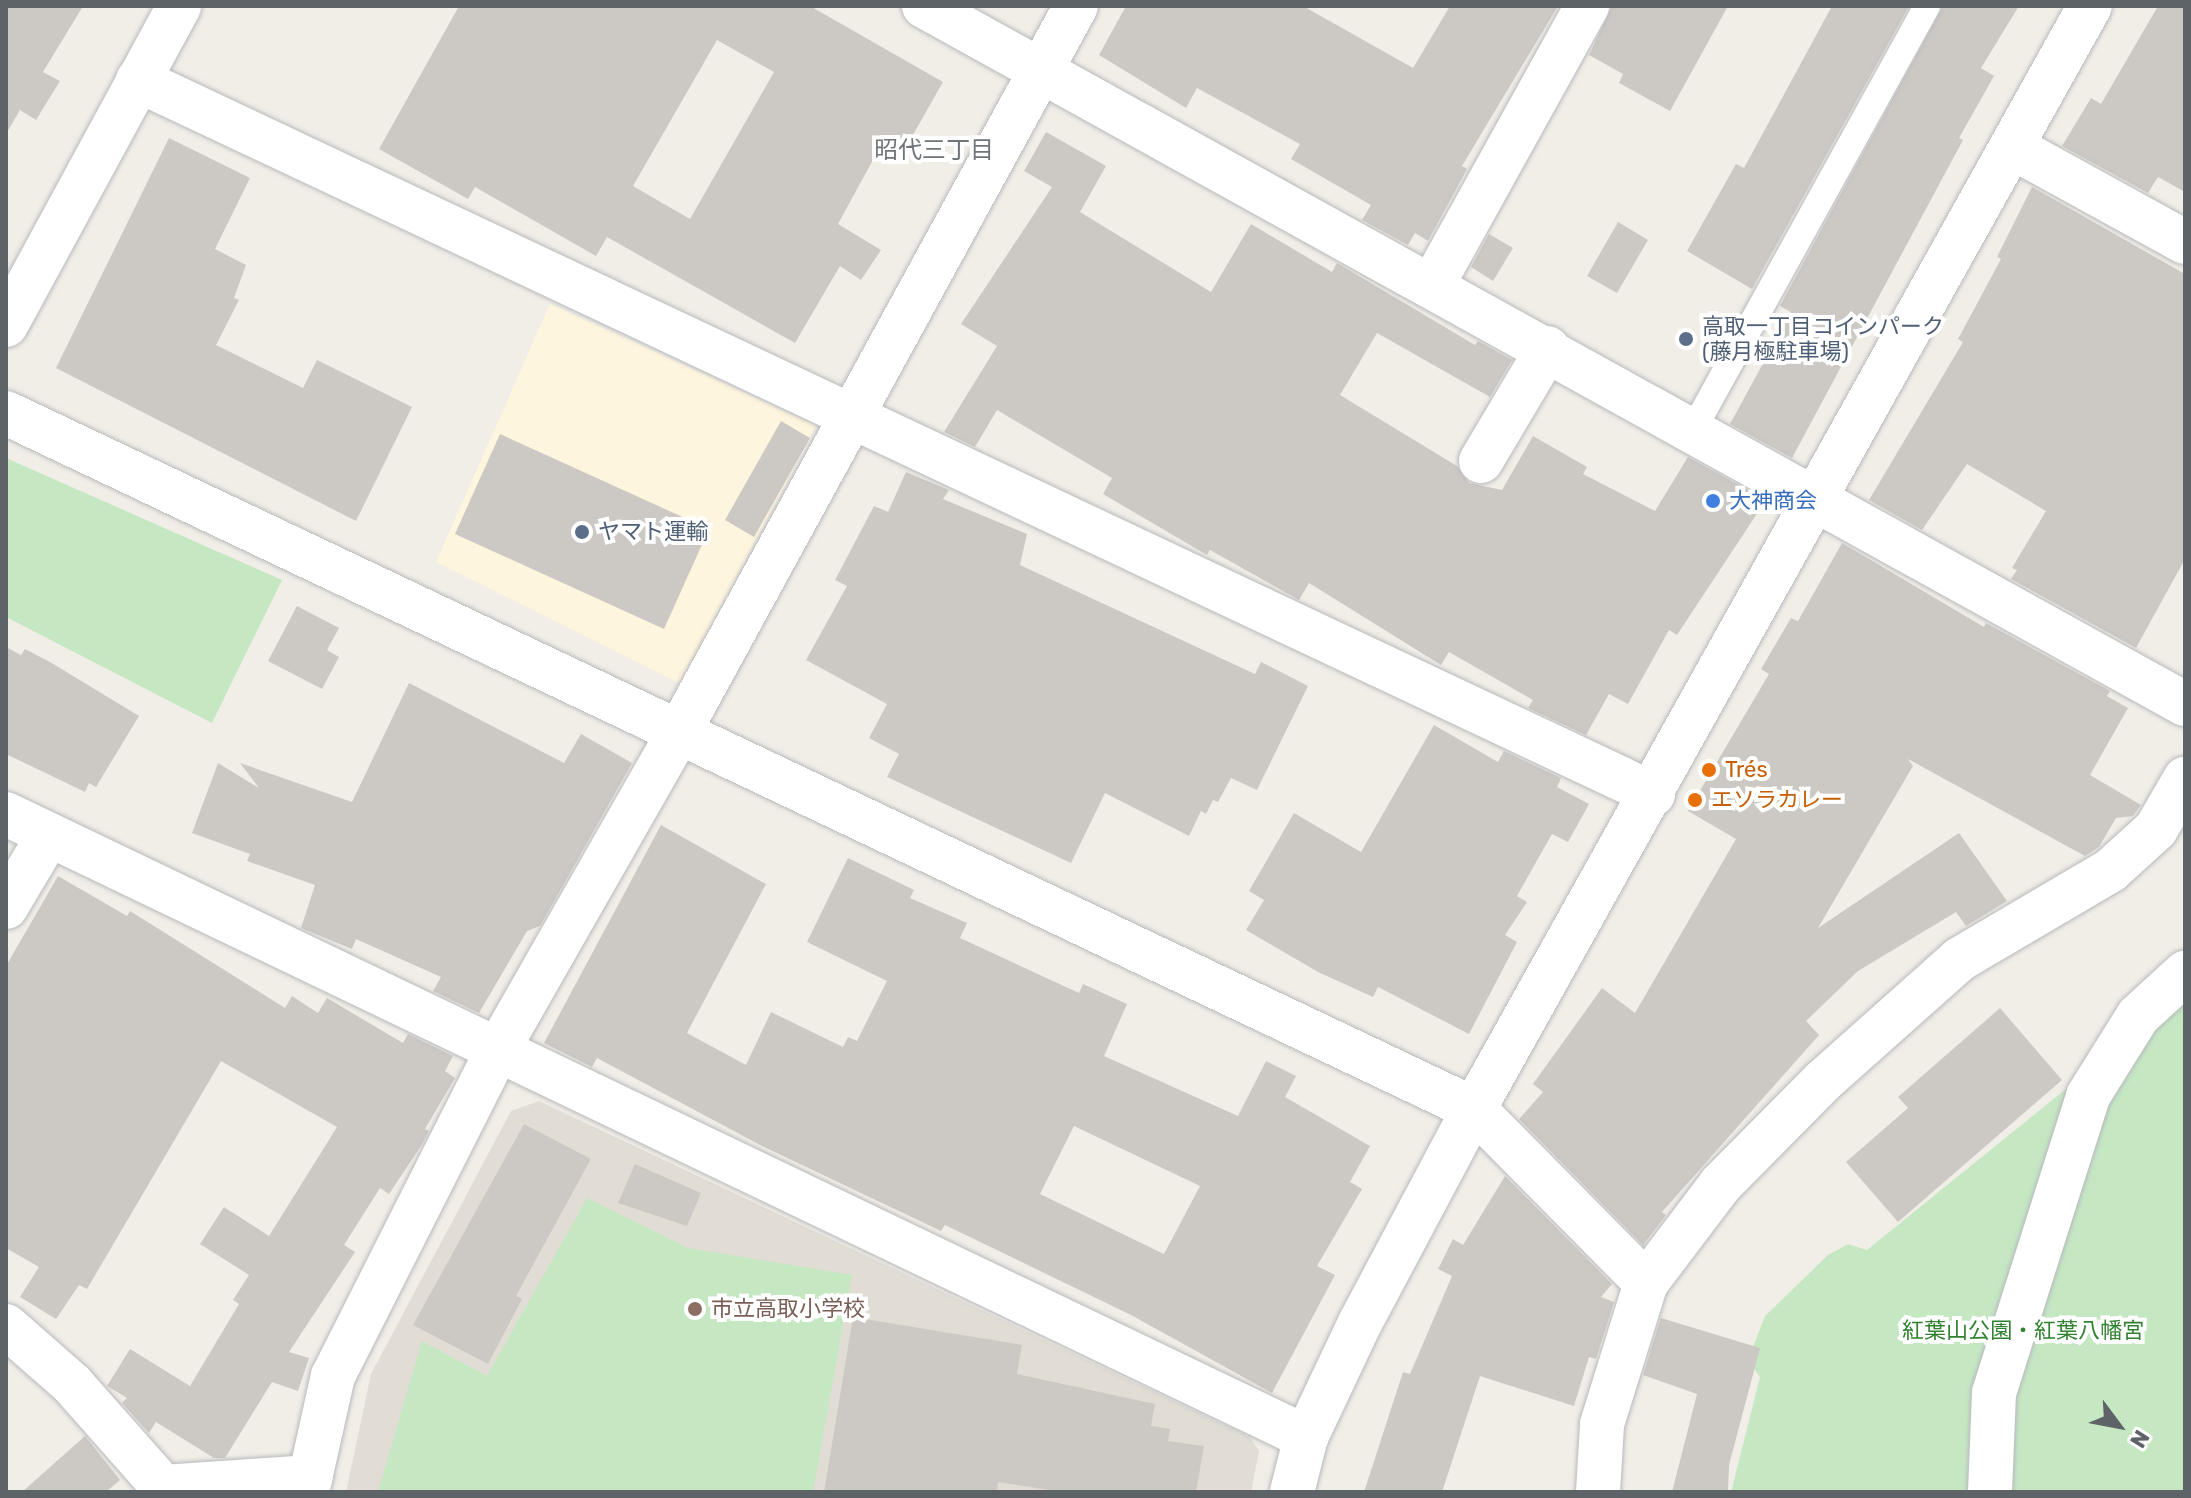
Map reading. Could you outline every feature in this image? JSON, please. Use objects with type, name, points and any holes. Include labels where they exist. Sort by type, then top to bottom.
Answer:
[{"type":"street","points":[[6,325],[179,6]]},
{"type":"street","points":[[924,6],[1433,284],[1816,501],[2185,704]]},
{"type":"street","points":[[6,1326],[72,1384],[163,1487],[309,1485],[333,1376],[497,1051],[679,732],[1076,6]]},
{"type":"street","points":[[1433,284],[1587,6]]},
{"type":"street","points":[[1292,1492],[1306,1437],[1360,1323],[1474,1109],[1653,794],[2090,6]]},
{"type":"street","points":[[138,80],[1653,794]]},
{"type":"street","points":[[2012,147],[2185,242]]},
{"type":"street","points":[[1481,461],[1548,348]]},
{"type":"street","points":[[6,413],[1474,1109],[1646,1283]]},
{"type":"street","points":[[1598,1492],[1602,1424],[1646,1283],[1720,1185],[1823,1081],[1960,959],[2111,870],[2156,829],[2185,779]]},
{"type":"street","points":[[6,814],[1306,1437]]},
{"type":"street","points":[[6,907],[49,835]]},
{"type":"street","points":[[1990,1492],[1994,1393],[2088,1096],[2138,1016],[2185,973]]},
{"type":"lane","points":[[1693,430],[1927,6]]},
{"type":"shaded area","points":[[550,304],[816,425],[681,684],[436,562]]},
{"type":"shaded area","name":"市立高取小学校","points":[[539,1101],[1250,1437],[1259,1451],[1251,1492],[346,1492],[371,1374],[511,1111]]},
{"type":"green space","points":[[6,458],[282,580],[212,723],[6,617]]},
{"type":"green space","name":"紅葉山公園・紅葉八幡宮","points":[[2185,977],[2185,1492],[1731,1492],[1760,1377],[1748,1360],[1765,1316],[1828,1255],[1848,1244],[1867,1250],[2140,1029]]},
{"type":"green space","points":[[587,1198],[688,1248],[852,1275],[813,1492],[378,1492],[422,1341],[487,1376]]},
{"type":"building","points":[[6,6],[83,6],[43,72],[60,81],[36,120],[20,110],[6,134]]},
{"type":"building","points":[[459,6],[810,6],[943,82],[906,147],[886,136],[838,224],[881,250],[861,280],[840,266],[795,343],[607,237],[596,256],[475,187],[468,199],[379,149]],"holes":[[[717,40],[774,72],[690,219],[633,186]]]},
{"type":"building","points":[[1126,6],[1303,6],[1413,68],[1450,6],[1558,6],[1462,166],[1467,169],[1428,241],[1415,233],[1408,245],[1362,220],[1371,205],[1291,159],[1300,144],[1197,88],[1186,108],[1099,55]]},
{"type":"building","points":[[1612,6],[1728,6],[1670,111],[1619,83],[1623,74],[1589,55]]},
{"type":"building","points":[[1832,6],[1909,6],[1752,289],[1687,251],[1736,164],[1744,168]]},
{"type":"building","points":[[1943,6],[2019,6],[1981,68],[1994,76],[1959,138],[1963,140],[1792,458],[1730,424],[1791,312],[1780,306]]},
{"type":"building","points":[[2158,6],[2185,6],[2185,192],[2158,177],[2148,193],[2062,146],[2091,98],[2101,104]]},
{"type":"building","points":[[1046,132],[1106,166],[1080,212],[1211,292],[1251,224],[1332,272],[1337,263],[1475,345],[1478,341],[1512,360],[1490,397],[1377,333],[1340,395],[1457,466],[1469,483],[1502,490],[1533,436],[1587,467],[1583,474],[1655,511],[1688,457],[1766,500],[1677,635],[1669,630],[1628,704],[1609,694],[1586,735],[1528,708],[1533,700],[1449,652],[1441,665],[1309,583],[1299,600],[1210,550],[1207,555],[1103,494],[1112,478],[997,410],[975,447],[944,432],[997,346],[961,324],[1052,187],[1024,171]]},
{"type":"building","points":[[169,138],[250,178],[215,249],[246,265],[234,298],[239,300],[216,345],[303,388],[317,360],[412,407],[356,521],[56,368]]},
{"type":"building","points":[[2032,187],[2185,274],[2185,559],[2136,648],[2011,579],[2017,570],[2012,568],[2046,511],[1967,464],[1922,530],[1869,500],[1963,342],[1958,339],[2001,259],[1997,257]]},
{"type":"building","points":[[1618,222],[1648,240],[1617,293],[1587,276]]},
{"type":"building","points":[[1489,234],[1513,248],[1493,281],[1471,267]]},
{"type":"building","points":[[781,421],[810,438],[754,537],[725,520]]},
{"type":"building","name":"ヤマト運輸","points":[[500,434],[709,529],[664,629],[455,534]]},
{"type":"building","points":[[906,472],[949,490],[943,499],[1027,534],[1020,565],[1255,674],[1261,662],[1308,686],[1257,790],[1231,778],[1218,802],[1213,800],[1206,814],[1201,811],[1189,836],[1105,793],[1071,863],[887,777],[899,754],[869,738],[887,704],[806,660],[847,586],[835,580],[874,506],[888,512]]},
{"type":"building","points":[[1842,543],[1984,627],[1986,623],[2110,691],[2107,696],[2128,708],[2090,775],[2141,805],[2133,816],[2116,818],[2099,847],[2085,856],[1908,759],[1913,766],[1818,928],[1959,833],[2007,901],[1966,926],[1956,912],[1858,971],[1806,1021],[1819,1035],[1662,1212],[1666,1215],[1643,1245],[1519,1119],[1543,1092],[1533,1084],[1602,988],[1635,1013],[1736,839],[1688,811],[1769,674],[1761,669],[1791,618],[1798,621]]},
{"type":"building","points":[[297,606],[339,628],[327,650],[339,657],[322,689],[268,661]]},
{"type":"building","points":[[6,647],[21,655],[25,649],[139,716],[96,787],[89,783],[85,792],[6,754]]},
{"type":"building","points":[[409,683],[564,763],[581,734],[632,763],[540,926],[527,931],[479,1013],[433,991],[441,977],[356,939],[352,949],[301,928],[315,885],[247,861],[250,854],[192,833],[218,763],[259,788],[240,763],[352,802]]},
{"type":"building","points":[[1434,725],[1498,762],[1504,751],[1561,778],[1557,787],[1589,804],[1568,842],[1552,834],[1517,896],[1527,902],[1505,935],[1517,942],[1469,1034],[1378,987],[1373,997],[1318,972],[1246,930],[1264,900],[1249,891],[1294,813],[1361,852]]},
{"type":"building","points":[[661,825],[766,884],[687,1033],[746,1065],[771,1012],[843,1047],[848,1037],[857,1041],[887,981],[807,942],[848,858],[914,890],[910,898],[967,923],[960,938],[1079,993],[1083,984],[1127,1004],[1104,1056],[1238,1116],[1266,1061],[1296,1076],[1285,1097],[1370,1146],[1350,1182],[1362,1189],[1317,1266],[1335,1275],[1272,1393],[1131,1315],[945,1225],[941,1231],[762,1146],[597,1058],[592,1067],[544,1043]],"holes":[[[1074,1126],[1200,1186],[1164,1254],[1040,1194]]]},
{"type":"building","points":[[58,876],[127,916],[130,911],[285,1008],[292,996],[318,1013],[327,998],[403,1043],[408,1034],[453,1056],[445,1071],[455,1078],[425,1129],[429,1131],[421,1146],[389,1194],[380,1188],[344,1245],[355,1252],[289,1352],[309,1358],[298,1391],[272,1382],[225,1458],[214,1458],[156,1422],[149,1433],[122,1403],[127,1398],[107,1386],[130,1349],[190,1386],[239,1304],[233,1300],[249,1275],[200,1244],[224,1207],[269,1236],[337,1127],[221,1061],[87,1289],[79,1285],[56,1319],[20,1297],[39,1267],[6,1248],[6,966]]},
{"type":"building","points":[[2000,1008],[2062,1080],[1898,1222],[1846,1162],[1908,1108],[1898,1097]]},
{"type":"building","points":[[524,1124],[591,1159],[516,1296],[522,1299],[488,1364],[413,1325]]},
{"type":"building","points":[[635,1164],[701,1193],[687,1226],[618,1203]]},
{"type":"building","points":[[1505,1176],[1612,1284],[1601,1297],[1614,1302],[1596,1359],[1589,1357],[1574,1406],[1480,1376],[1442,1492],[1364,1492],[1403,1372],[1410,1374],[1452,1276],[1438,1269],[1453,1239],[1463,1245]]},
{"type":"building","points":[[853,1317],[1022,1345],[1017,1374],[1155,1404],[1151,1426],[1170,1429],[1168,1441],[1204,1446],[1196,1492],[1061,1492],[998,1482],[997,1492],[824,1492]]},
{"type":"building","points":[[1661,1318],[1760,1348],[1729,1465],[1728,1492],[1672,1492],[1697,1394],[1643,1375]]},
{"type":"building","points":[[85,1436],[120,1480],[106,1492],[22,1492]]},
{"type":"place","name":"高取一丁目コインパーク (藤月極駐車場)","points":[[1686,339]]},
{"type":"place","name":"大神商会","points":[[1713,501]]},
{"type":"place","name":"ヤマト運輸","points":[[582,532]]},
{"type":"place","name":"Trés","points":[[1709,770]]},
{"type":"place","name":"エソラカレー","points":[[1695,800]]},
{"type":"place","name":"市立高取小学校","points":[[695,1309]]},
{"type":"district","name":"昭代三丁目","points":[[934,151]]}]
